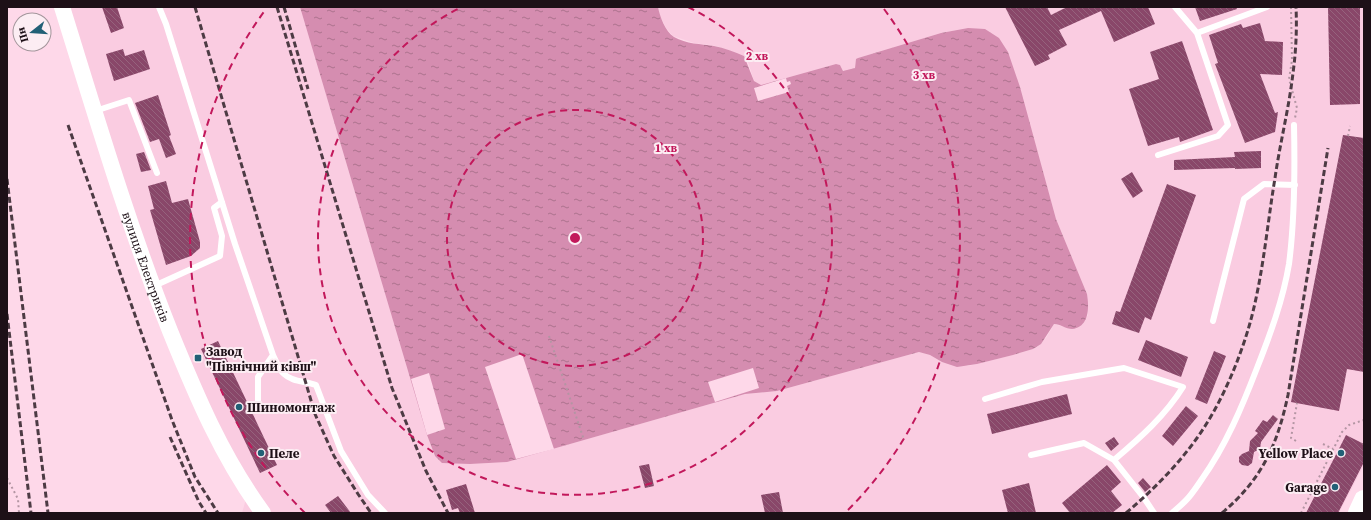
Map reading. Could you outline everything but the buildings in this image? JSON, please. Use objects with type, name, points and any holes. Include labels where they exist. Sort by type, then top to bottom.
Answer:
[{"type":"street","name":"вулиця Електриків","points":[[62,7],[153,286],[202,408],[224,452],[248,492],[263,513]]},
{"type":"lane","points":[[159,7],[166,24],[222,202],[273,355],[284,374],[297,381],[306,381],[316,385],[340,451],[368,495],[385,513]]},
{"type":"lane","points":[[1158,155],[1218,136],[1228,125],[1197,33],[1175,7]]},
{"type":"lane","points":[[1197,33],[1267,7]]},
{"type":"lane","points":[[95,111],[129,100],[157,173]]},
{"type":"lane","points":[[1172,513],[1189,497],[1223,445],[1239,413],[1268,340],[1282,299],[1289,264],[1294,184],[1294,125]]},
{"type":"lane","points":[[1213,321],[1244,199],[1264,184],[1294,184]]},
{"type":"lane","points":[[153,286],[220,256],[222,236],[214,208],[222,202]]},
{"type":"lane","points":[[258,401],[258,377],[273,355]]},
{"type":"lane","points":[[985,399],[1042,382],[1124,368],[1183,387],[1155,423],[1114,460]]},
{"type":"lane","points":[[1030,455],[1084,442],[1114,460],[1154,513]]},
{"type":"path","points":[[1292,7],[1292,60],[1289,79],[1297,108],[1294,125]]},
{"type":"path","points":[[1348,136],[1350,126]]},
{"type":"path","points":[[549,336],[584,440]]},
{"type":"path","points":[[1296,442],[1290,438],[1297,403]]},
{"type":"path","points":[[1301,513],[1342,432],[1349,426],[1364,420]]},
{"type":"path","points":[[1323,444],[1333,450]]},
{"type":"path","points":[[7,478],[18,499],[19,513]]},
{"type":"shaded area","points":[[62,7],[300,7],[427,435],[435,456],[470,464],[507,462],[745,394],[777,391],[919,352],[930,355],[942,362],[968,366],[977,364],[1033,349],[1046,338],[1054,324],[1071,329],[1078,327],[1088,315],[1087,294],[1056,219],[1028,118],[968,28],[941,33],[858,58],[855,68],[848,71],[843,71],[840,65],[836,64],[761,85],[754,81],[748,62],[744,56],[716,46],[694,43],[673,36],[666,28],[660,16],[658,7],[1364,7],[1364,465],[1339,513],[242,513],[248,492],[197,398]]},
{"type":"water","points":[[300,7],[658,7],[666,28],[674,37],[689,42],[722,48],[744,56],[754,81],[761,85],[836,64],[840,65],[843,71],[855,68],[856,59],[858,58],[941,33],[968,28],[985,29],[999,38],[1008,52],[1020,87],[1056,219],[1087,294],[1087,315],[1082,324],[1072,329],[1054,324],[1041,344],[1033,349],[977,364],[957,367],[942,362],[930,355],[919,352],[777,391],[745,394],[507,462],[470,464],[442,463],[435,456],[427,435]]},
{"type":"pier","points":[[786,78],[787,82],[790,81],[791,84],[787,86],[789,92],[758,101],[754,88]]},
{"type":"pier","points":[[522,354],[554,449],[516,459],[485,367]]},
{"type":"pier","points":[[753,368],[759,388],[715,402],[708,382]]},
{"type":"pier","points":[[429,373],[445,429],[427,435],[411,379]]},
{"type":"railway","points":[[195,7],[315,414],[334,456],[371,513]]},
{"type":"railway","points":[[277,7],[392,388],[426,471],[448,513]]},
{"type":"railway","points":[[284,7],[308,89]]},
{"type":"railway","points":[[1126,513],[1164,478],[1197,438],[1221,398],[1246,338],[1258,287],[1291,86],[1296,48],[1296,7]]},
{"type":"railway","points":[[68,125],[172,420],[195,477],[218,513]]},
{"type":"railway","points":[[1222,513],[1236,500],[1258,474],[1273,446],[1284,413],[1328,148]]},
{"type":"railway","points":[[7,179],[48,513]]},
{"type":"railway","points":[[7,314],[31,513]]},
{"type":"railway","points":[[170,437],[199,502],[206,513]]},
{"type":"place","name":"Завод \"Північний кiвш\"","points":[[198,358]]},
{"type":"place","name":"Шиномонтаж","points":[[239,407]]},
{"type":"place","name":"Пеле","points":[[261,453]]},
{"type":"place","name":"Yellow Place","points":[[1341,453]]},
{"type":"place","name":"Garage","points":[[1335,487]]}]
